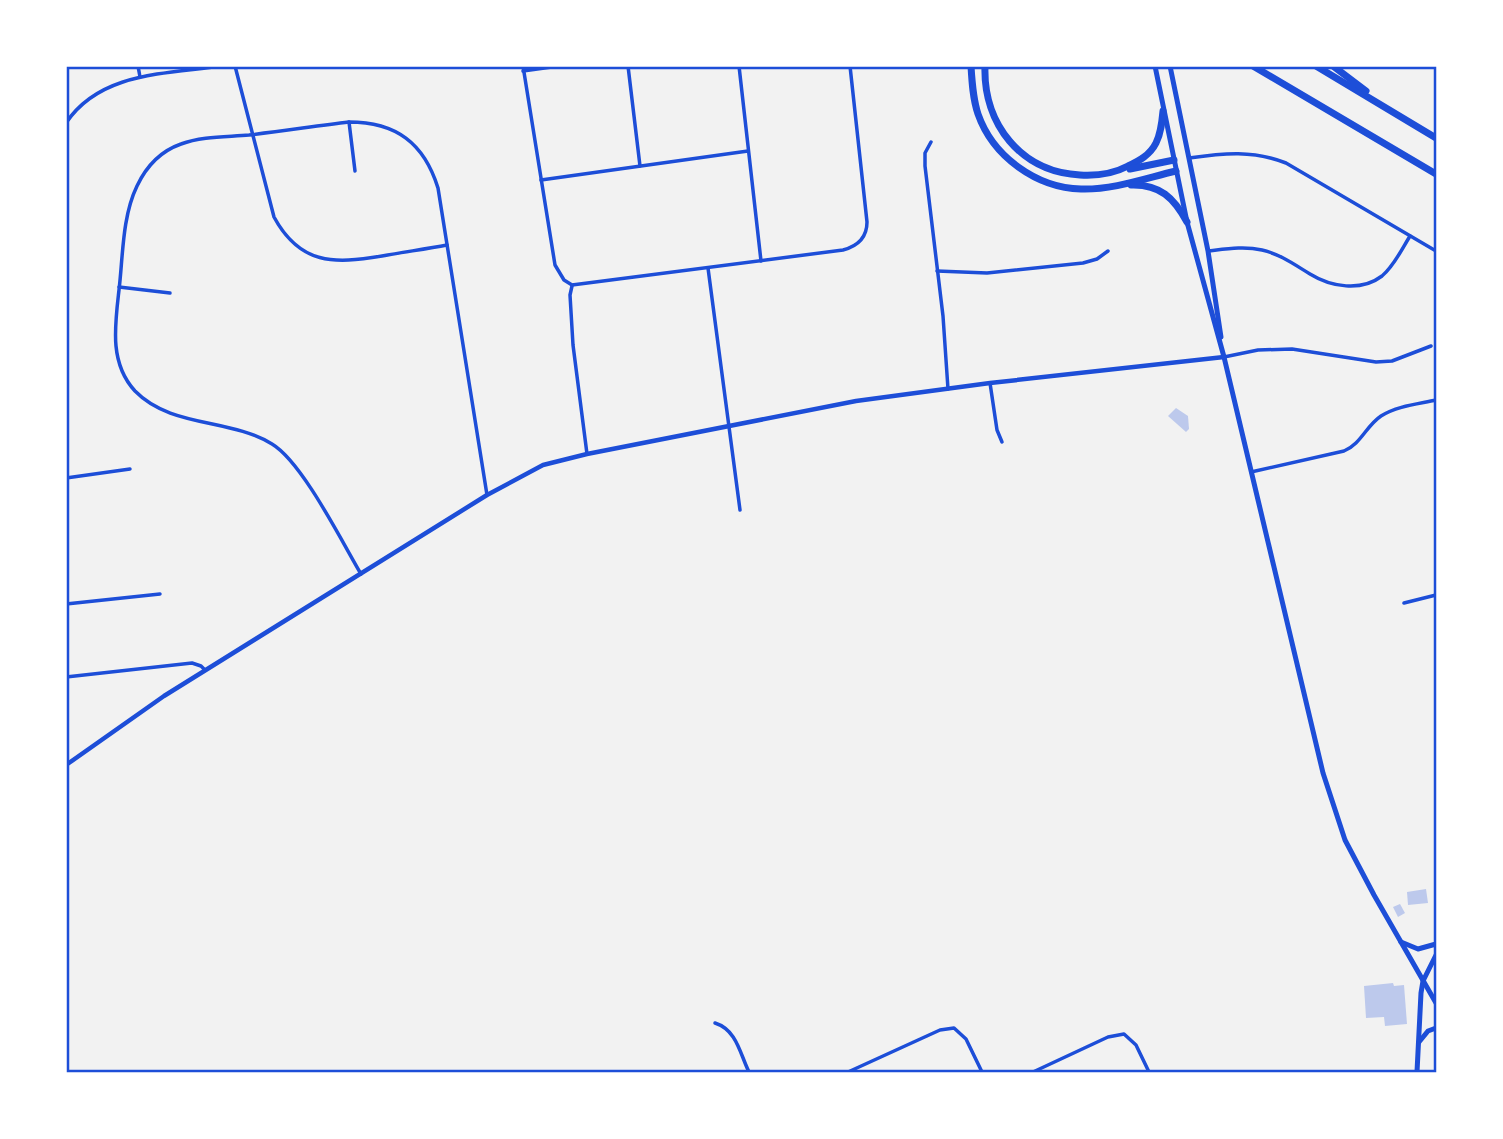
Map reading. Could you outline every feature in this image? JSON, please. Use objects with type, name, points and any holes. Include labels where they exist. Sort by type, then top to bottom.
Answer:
[{"type":"highway","points":[[971,66],[974,102],[983,127],[999,150],[1011,161],[1038,179],[1052,184],[1080,189],[1142,185],[1153,187],[1163,191],[1178,205],[1187,222]]},
{"type":"highway","points":[[985,66],[985,84],[991,112],[1007,140],[1032,161],[1060,173],[1088,175],[1174,160]]},
{"type":"highway","points":[[1253,66],[1437,174]]},
{"type":"highway","points":[[1316,66],[1437,138]]},
{"type":"highway","points":[[1333,66],[1394,112]]},
{"type":"highway","points":[[1119,171],[1140,161],[1156,145],[1163,111]]},
{"type":"highway","points":[[1113,186],[1177,171]]},
{"type":"main road","points":[[1154,66],[1187,222],[1224,357],[1323,773],[1346,840],[1399,941],[1437,1003]]},
{"type":"main road","points":[[1170,66],[1208,251],[1224,357]]},
{"type":"main road","points":[[1174,160],[1189,158]]},
{"type":"main road","points":[[1177,171],[1189,158]]},
{"type":"main road","points":[[1399,941],[1418,949],[1437,944]]},
{"type":"main road","points":[[1417,1073],[1423,981],[1437,955]]},
{"type":"main road","points":[[1419,1042],[1428,1031],[1437,1028]]},
{"type":"street","points":[[138,66],[140,77]]},
{"type":"street","points":[[66,123],[74,111],[102,89],[140,77],[221,66]]},
{"type":"street","points":[[235,66],[274,217],[280,229],[300,249],[325,260],[349,261],[447,245]]},
{"type":"street","points":[[559,66],[523,69],[555,265],[564,280],[572,285],[852,248],[864,238],[867,222],[850,66]]},
{"type":"street","points":[[628,66],[640,166]]},
{"type":"street","points":[[739,66],[761,261]]},
{"type":"street","points":[[349,122],[355,172]]},
{"type":"street","points":[[361,573],[300,473],[281,450],[256,436],[169,412],[136,391],[125,378],[114,332],[130,205],[149,166],[167,151],[181,144],[349,122],[365,122],[392,130],[418,148],[434,173],[438,188],[487,495]]},
{"type":"street","points":[[931,142],[925,153],[925,166],[948,389]]},
{"type":"street","points":[[541,180],[748,151]]},
{"type":"street","points":[[1189,158],[1239,152],[1270,156],[1437,251]]},
{"type":"street","points":[[1208,251],[1238,248],[1264,250],[1318,279],[1333,285],[1348,286],[1382,276],[1410,236]]},
{"type":"street","points":[[937,271],[987,273],[1083,263],[1097,259],[1108,251]]},
{"type":"street","points":[[708,268],[740,510]]},
{"type":"street","points":[[572,285],[570,295],[573,345],[587,454]]},
{"type":"street","points":[[119,286],[170,293]]},
{"type":"street","points":[[66,765],[205,670],[487,495],[543,465],[856,401],[990,383],[1224,357],[1258,349],[1282,348],[1376,362],[1392,361],[1431,346]]},
{"type":"street","points":[[990,383],[997,430],[1002,442]]},
{"type":"street","points":[[1251,472],[1343,451],[1357,443],[1380,417],[1408,406],[1437,400]]},
{"type":"street","points":[[66,478],[130,469]]},
{"type":"street","points":[[66,604],[160,594]]},
{"type":"street","points":[[1404,603],[1437,594]]},
{"type":"street","points":[[66,677],[192,663],[205,670]]},
{"type":"street","points":[[715,1023],[723,1025],[733,1037],[749,1073]]},
{"type":"street","points":[[848,1073],[940,1030],[954,1028],[966,1039],[982,1073]]},
{"type":"street","points":[[1033,1073],[1108,1037],[1124,1034],[1136,1045],[1149,1073]]},
{"type":"building","points":[[1176,408],[1188,416],[1189,429],[1186,432],[1168,416]]},
{"type":"building","points":[[1426,889],[1428,903],[1408,905],[1407,892]]},
{"type":"building","points":[[1400,904],[1405,913],[1398,917],[1393,907]]},
{"type":"building","points":[[1393,983],[1394,986],[1404,985],[1407,1024],[1385,1026],[1384,1017],[1366,1018],[1364,986]]}]
